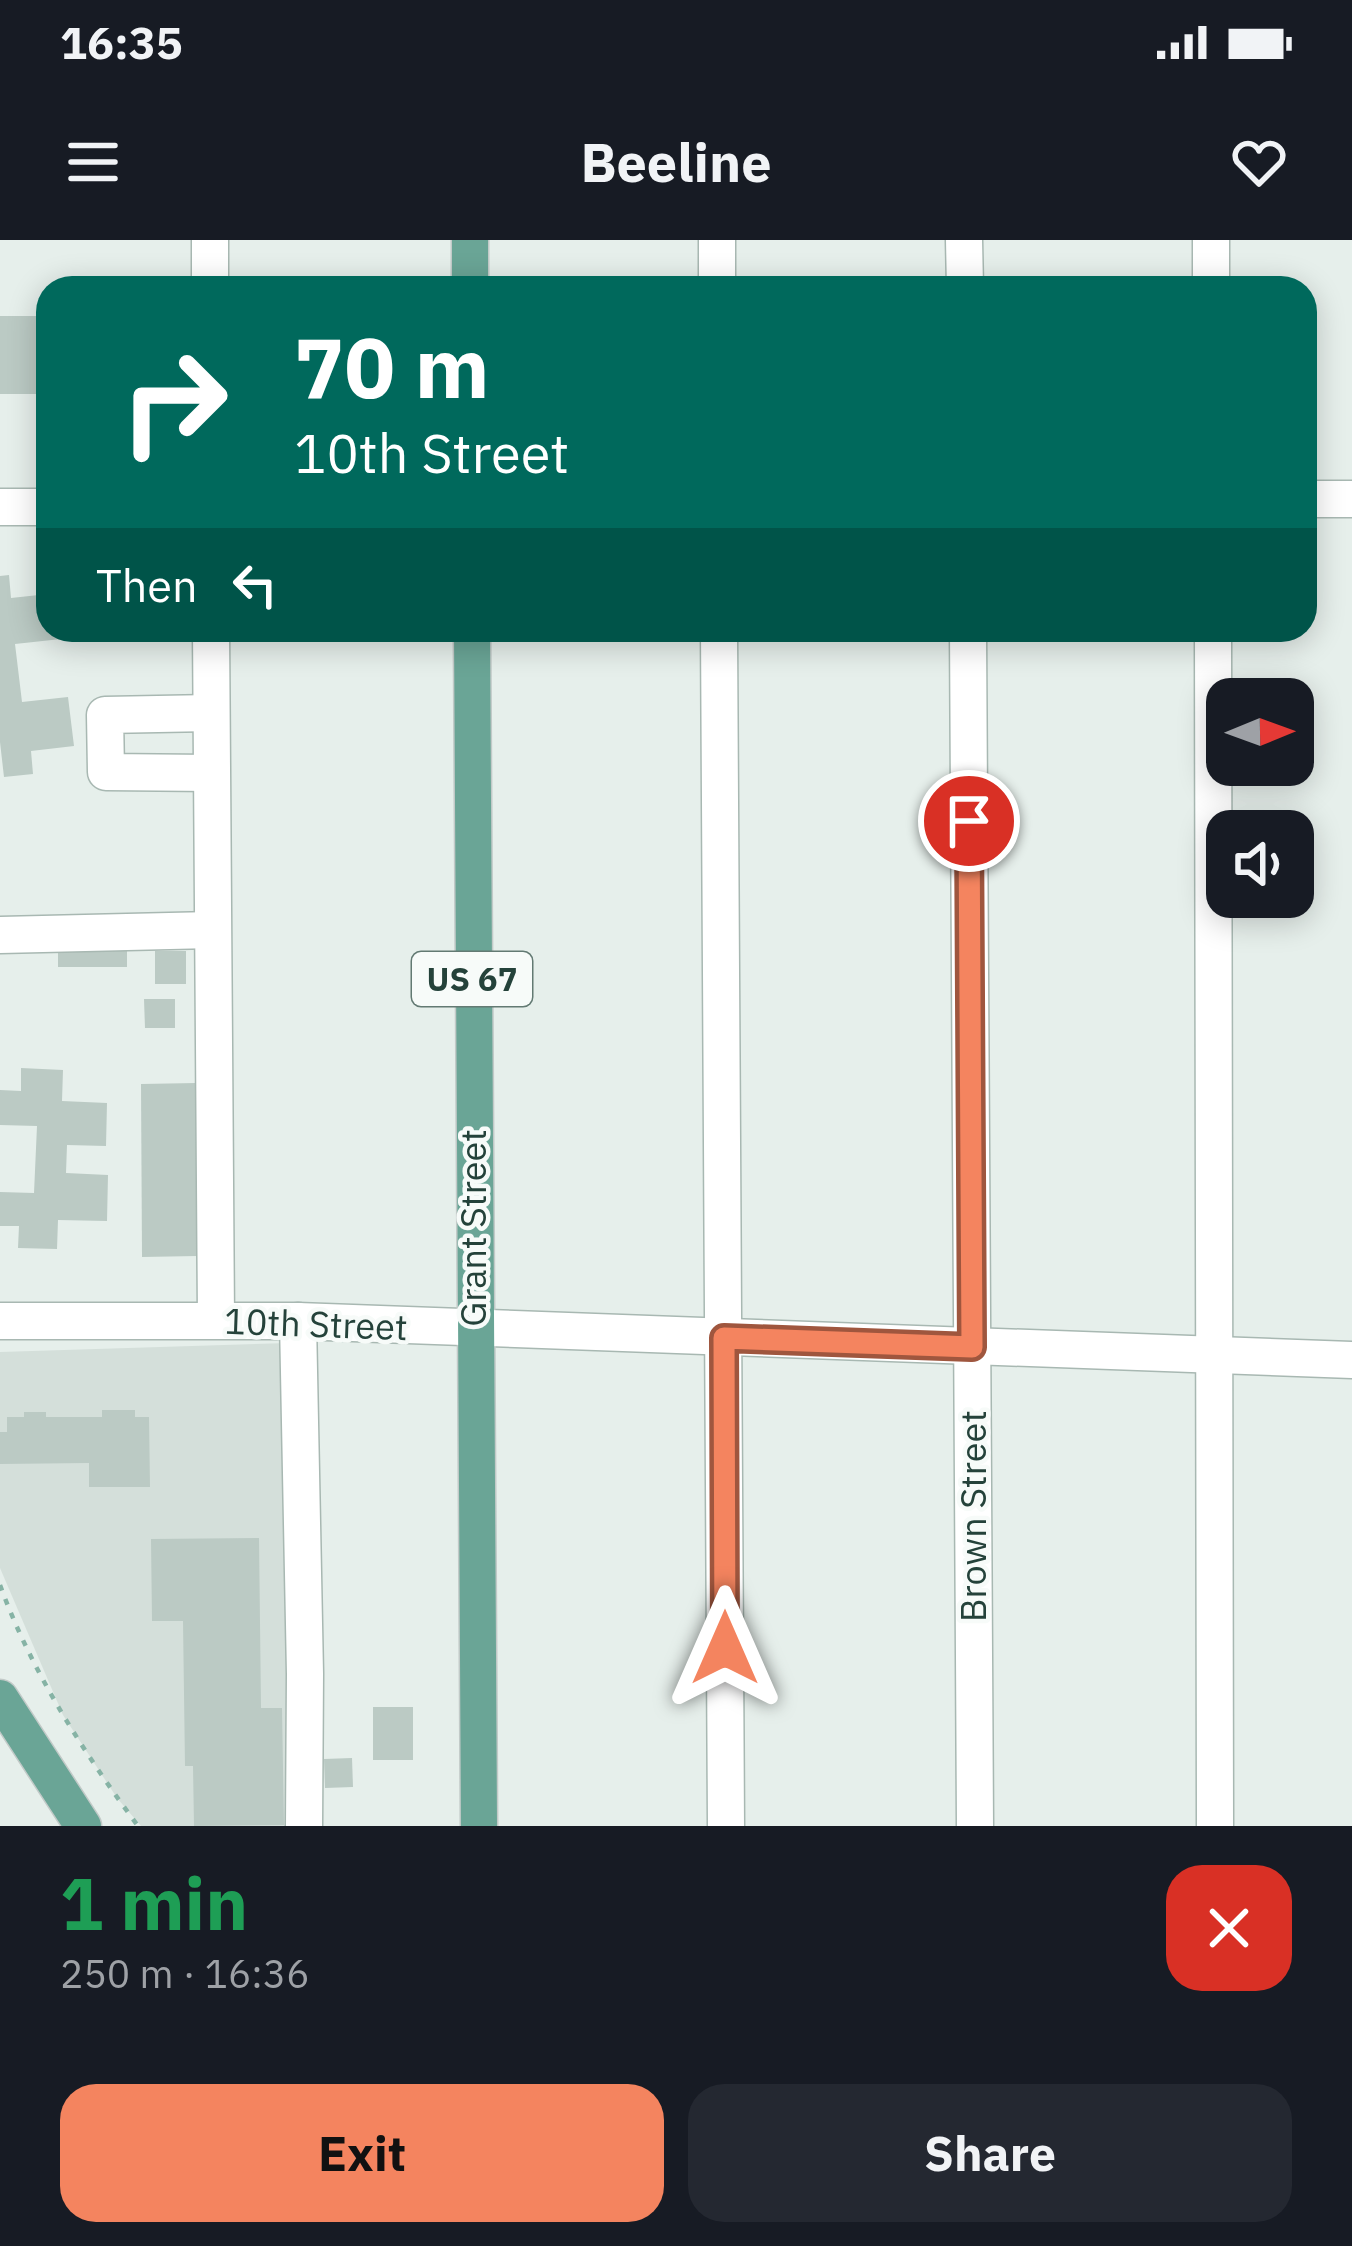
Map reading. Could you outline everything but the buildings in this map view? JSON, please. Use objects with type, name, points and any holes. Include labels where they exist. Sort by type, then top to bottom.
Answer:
[{"type":"main road","points":[[470,240],[470,276]]},
{"type":"main road","name":"Grant Street","points":[[472,642],[478,1826]]},
{"type":"main road","points":[[0,1698],[83,1826]]},
{"type":"street","points":[[210,240],[210,276]]},
{"type":"street","points":[[717,240],[717,276]]},
{"type":"street","points":[[964,240],[965,276]]},
{"type":"street","points":[[1211,240],[1211,276]]},
{"type":"street","points":[[1317,499],[1352,499]]},
{"type":"street","points":[[0,507],[36,507]]},
{"type":"street","points":[[211,642],[216,1320]]},
{"type":"street","points":[[719,642],[726,1826]]},
{"type":"street","name":"Brown Street","points":[[968,642],[975,1826]]},
{"type":"street","points":[[1213,642],[1214,1826]]},
{"type":"street","points":[[211,713],[106,715],[106,772],[212,773]]},
{"type":"street","points":[[0,934],[212,930]]},
{"type":"street","name":"10th Street","points":[[0,1321],[298,1321],[1352,1360]]},
{"type":"street","points":[[298,1321],[304,1826]]},
{"type":"path","points":[[0,1585],[61,1709],[138,1826]]},
{"type":"shaded area","points":[[288,1343],[291,1826],[141,1826],[63,1715],[0,1568],[0,1352]]},
{"type":"route","points":[[725,1648],[724,1338],[972,1347],[969,821]]}]
